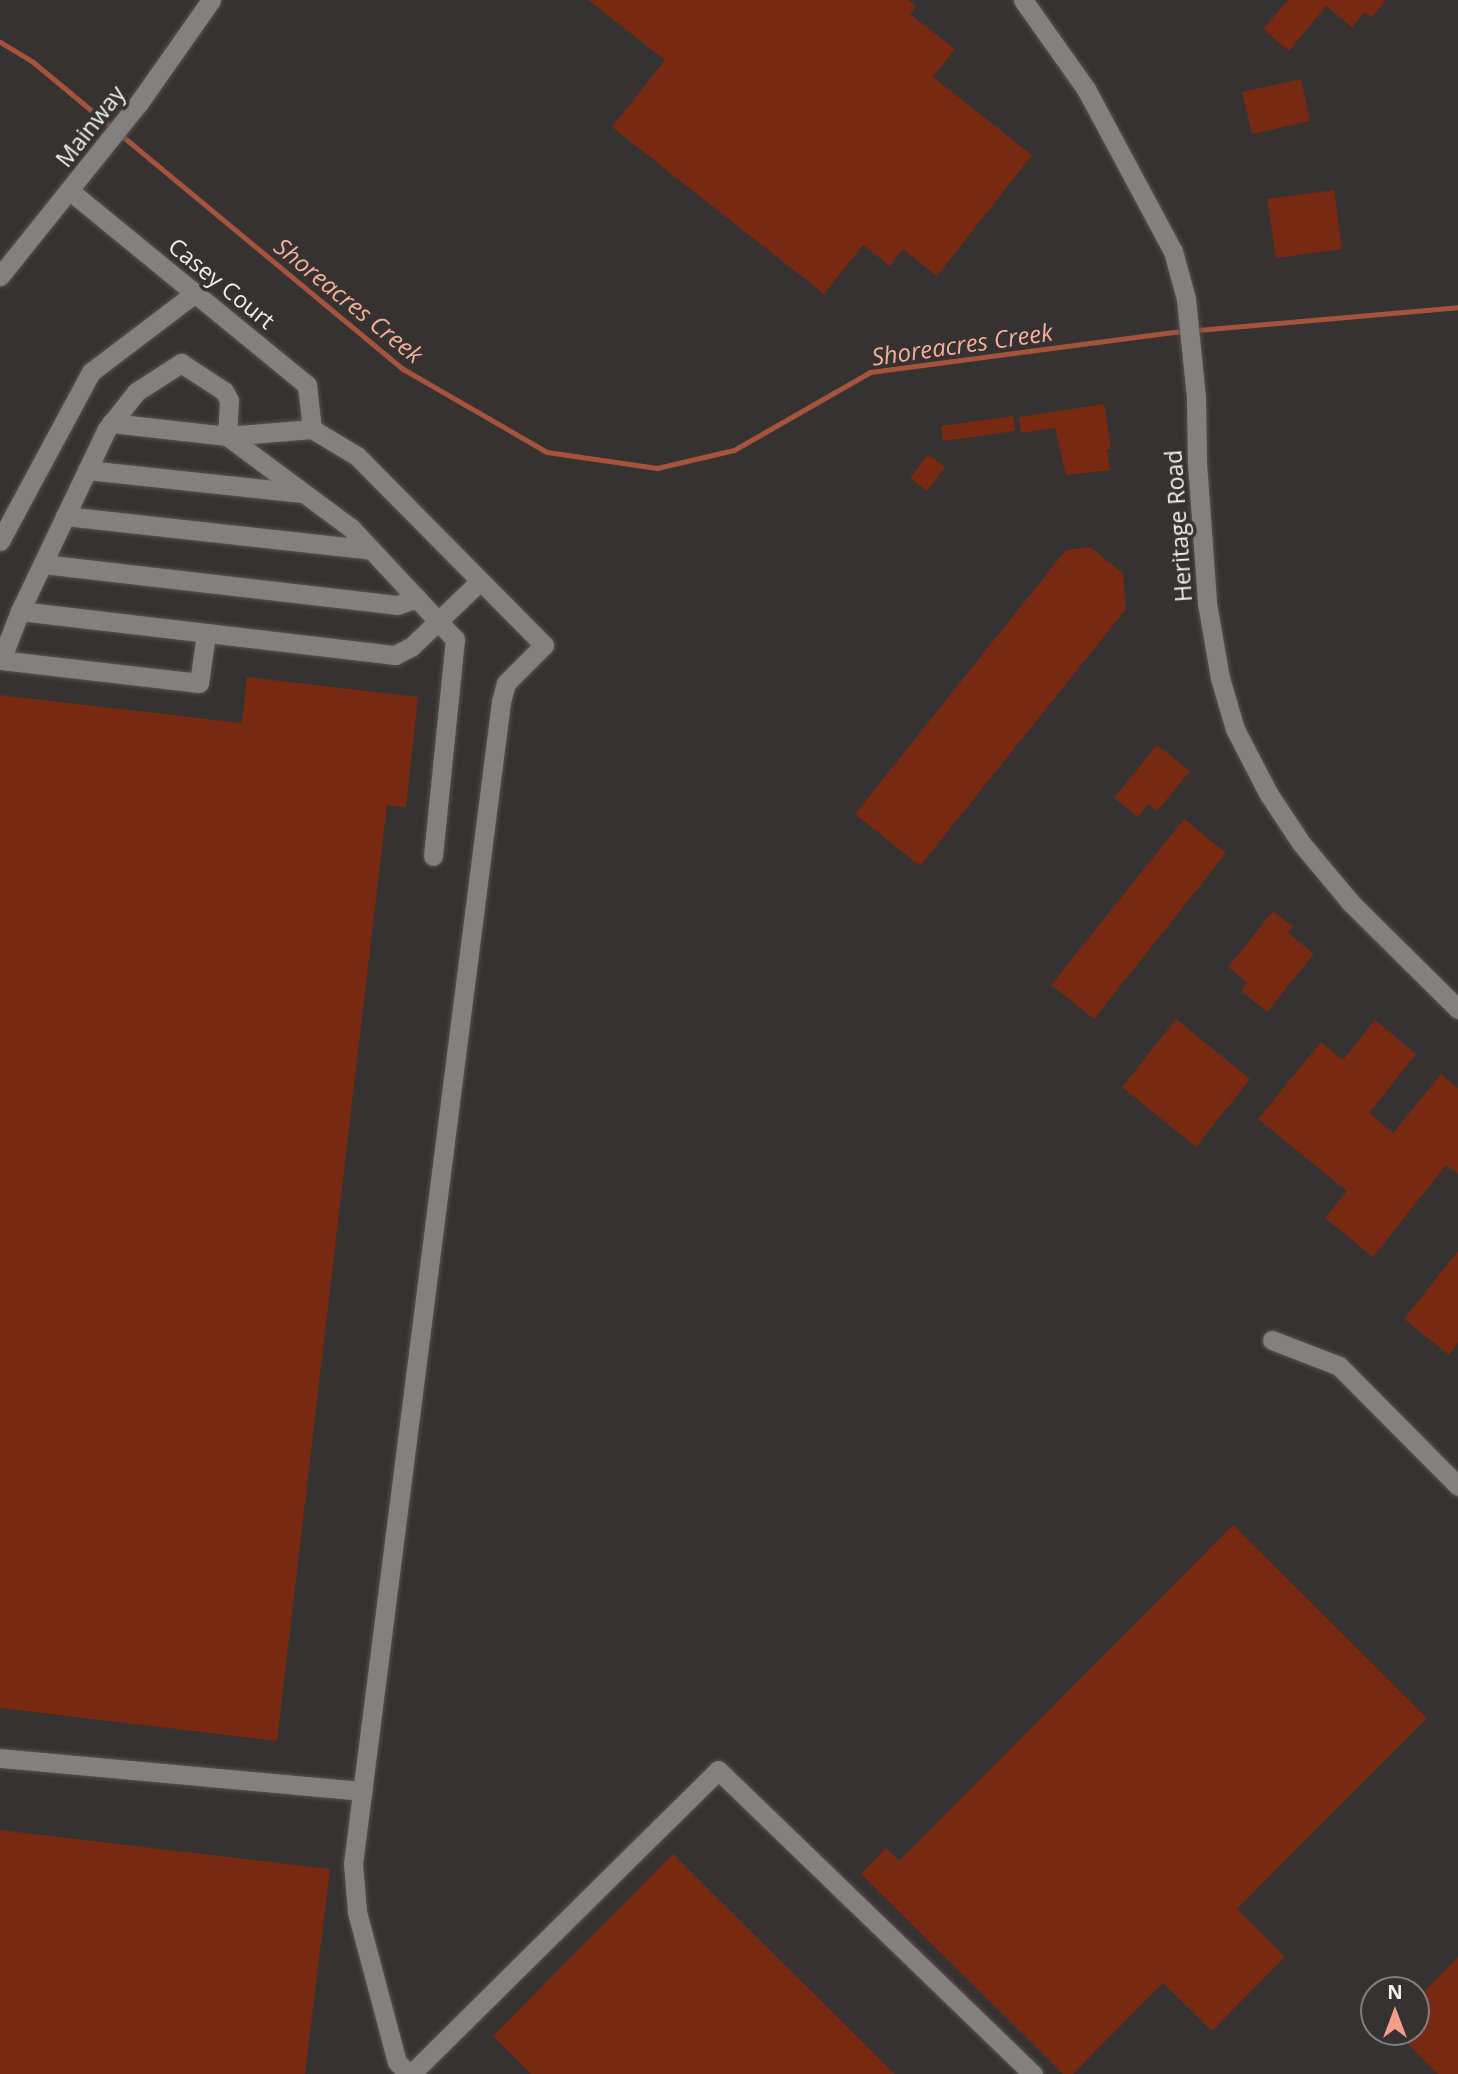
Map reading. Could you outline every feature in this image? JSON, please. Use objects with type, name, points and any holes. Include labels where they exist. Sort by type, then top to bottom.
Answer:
[{"type":"street","name":"Mainway","points":[[0,276],[138,104],[211,0]]},
{"type":"street","name":"Heritage Road","points":[[1023,0],[1086,89],[1174,251],[1186,299],[1196,398],[1197,462],[1207,603],[1220,678],[1235,729],[1268,793],[1301,843],[1351,903],[1458,1009]]},
{"type":"street","name":"Casey Court","points":[[70,191],[307,385],[312,429]]},
{"type":"street","points":[[0,541],[91,372],[195,293]]},
{"type":"street","points":[[206,634],[199,683],[1,660],[20,611],[87,470],[111,423],[136,393],[181,363],[224,391],[229,400],[227,436]]},
{"type":"street","points":[[111,423],[227,436],[312,429],[357,456],[544,645],[506,683],[501,702],[353,1864],[358,1912],[397,2062],[410,2074],[718,1770],[1033,2074]]},
{"type":"street","points":[[227,436],[351,528],[455,639],[433,856]]},
{"type":"street","points":[[87,470],[303,493]]},
{"type":"street","points":[[65,516],[371,550]]},
{"type":"street","points":[[43,564],[397,605],[417,598]]},
{"type":"street","points":[[20,611],[395,655],[411,647],[480,580]]},
{"type":"street","points":[[1272,1340],[1339,1366],[1458,1486]]},
{"type":"street","points":[[0,1758],[362,1791]]},
{"type":"building","points":[[588,0],[908,0],[916,6],[910,14],[955,49],[933,77],[1032,155],[937,276],[903,249],[890,266],[863,245],[824,294],[612,127],[665,60]]},
{"type":"building","points":[[1288,0],[1386,0],[1372,17],[1365,12],[1352,27],[1326,6],[1289,51],[1263,29]]},
{"type":"building","points":[[1301,79],[1310,121],[1252,134],[1242,92]]},
{"type":"building","points":[[1334,190],[1342,249],[1276,258],[1267,199]]},
{"type":"building","points":[[1104,404],[1111,449],[1107,449],[1110,470],[1066,475],[1055,428],[1021,433],[1019,417]]},
{"type":"building","points":[[1013,416],[1015,431],[943,441],[941,426]]},
{"type":"building","points":[[928,454],[945,467],[927,491],[910,478]]},
{"type":"building","points":[[1090,547],[1123,573],[1126,609],[920,866],[855,814],[1066,550]]},
{"type":"building","points":[[247,677],[418,697],[406,807],[387,805],[277,1741],[0,1708],[0,695],[242,723]]},
{"type":"building","points":[[1157,745],[1190,771],[1157,811],[1148,804],[1138,817],[1114,798]]},
{"type":"building","points":[[1184,819],[1226,853],[1094,1019],[1051,985]]},
{"type":"building","points":[[1273,911],[1293,927],[1288,933],[1314,954],[1267,1012],[1241,991],[1247,982],[1228,967]]},
{"type":"building","points":[[1176,1019],[1250,1079],[1196,1147],[1122,1087]]},
{"type":"building","points":[[1375,1020],[1416,1054],[1369,1113],[1393,1133],[1441,1074],[1458,1088],[1458,1174],[1446,1165],[1373,1257],[1325,1218],[1347,1191],[1258,1119],[1321,1042],[1343,1060]]},
{"type":"building","points":[[1458,1251],[1458,1343],[1449,1355],[1404,1319]]},
{"type":"building","points":[[1233,1525],[1427,1718],[1237,1909],[1285,1957],[1212,2031],[1163,1983],[1073,2074],[1063,2074],[861,1874],[886,1848],[899,1861]]},
{"type":"building","points":[[0,1830],[330,1869],[305,2074],[0,2074]]},
{"type":"building","points":[[673,1854],[895,2074],[531,2074],[493,2036]]},
{"type":"building","points":[[1458,1957],[1458,2074],[1438,2074],[1410,2046],[1430,2046],[1430,1986]]},
{"type":"waterway","name":"Shoreacres Creek","points":[[0,42],[33,62],[403,369],[547,452],[657,468],[734,450],[870,372],[1175,332],[1458,307]]}]
